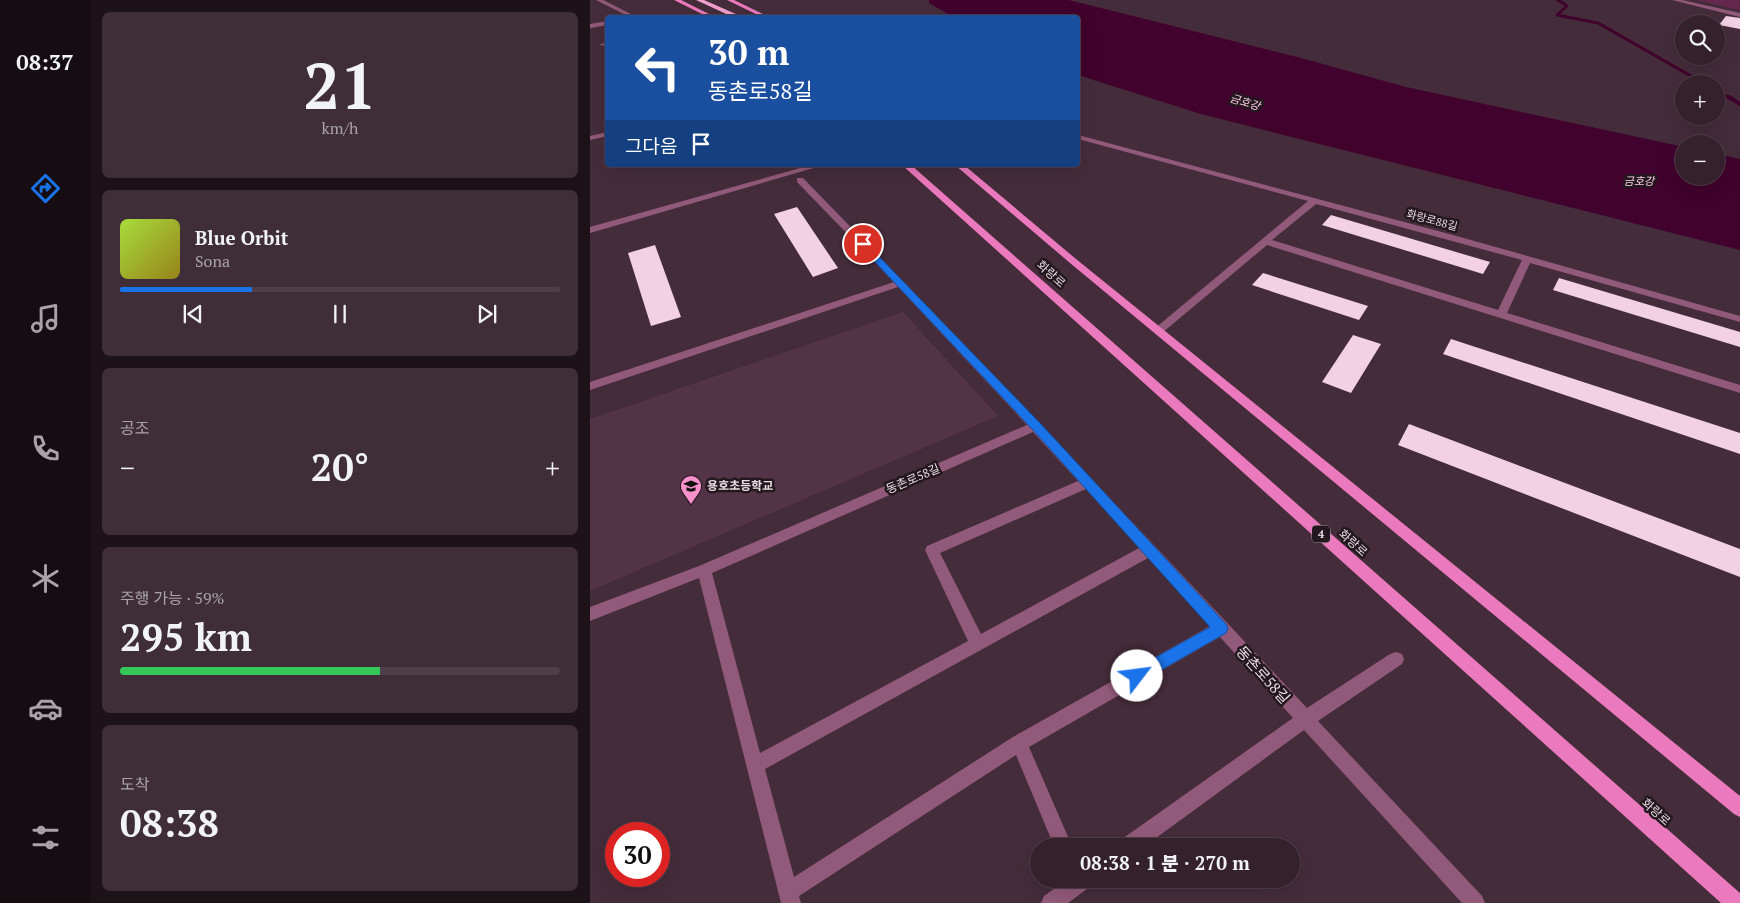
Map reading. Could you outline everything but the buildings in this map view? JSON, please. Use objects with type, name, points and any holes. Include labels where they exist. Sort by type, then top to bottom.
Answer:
[{"type":"highway","points":[[699,0],[735,15]]},
{"type":"main road","points":[[678,0],[709,15]]},
{"type":"main road","points":[[730,0],[762,15]]},
{"type":"main road","name":"화랑로","points":[[908,167],[1736,903]]},
{"type":"main road","name":"화랑로","points":[[961,167],[1158,331],[1740,808]]},
{"type":"street","points":[[590,4],[603,0],[631,15]]},
{"type":"street","points":[[1675,0],[1740,15]]},
{"type":"street","points":[[590,26],[605,24]]},
{"type":"street","points":[[590,138],[605,135]]},
{"type":"street","name":"화랑로88길","points":[[1080,138],[1740,319]]},
{"type":"street","points":[[590,230],[814,167]]},
{"type":"street","name":"동촌로58길","points":[[800,172],[1475,903]]},
{"type":"street","points":[[1158,331],[1314,201]]},
{"type":"street","points":[[1265,241],[1740,389]]},
{"type":"street","points":[[1501,315],[1527,259]]},
{"type":"street","points":[[590,386],[901,283]]},
{"type":"street","name":"동촌로58길","points":[[590,614],[704,570],[1036,426]]},
{"type":"street","points":[[977,643],[932,550],[1088,483]]},
{"type":"street","points":[[755,765],[1149,550]]},
{"type":"street","points":[[704,570],[789,897],[1019,743],[1221,628]]},
{"type":"street","points":[[1140,838],[1304,720],[1396,660]]},
{"type":"street","points":[[1019,743],[1060,838]]},
{"type":"street","points":[[1051,903],[1070,888]]},
{"type":"shaded area","points":[[1696,0],[1740,0],[1740,10]]},
{"type":"shaded area","name":"용호초등학교","points":[[903,312],[998,416],[590,591],[590,419]]},
{"type":"water","name":"금호강","points":[[929,0],[1069,0],[1301,58],[1406,87],[1675,145],[1675,185],[1725,185],[1725,156],[1740,159],[1740,250],[1201,114],[1080,76],[1080,15],[950,15],[929,3]]},
{"type":"waterway","points":[[1558,0],[1567,6],[1557,15],[1598,23],[1689,75]]},
{"type":"waterway","points":[[1725,95],[1731,99]]},
{"type":"waterway","points":[[1729,97],[1740,104]]},
{"type":"place","name":"용호초등학교","points":[[691,505]]},
{"type":"route","points":[[863,244],[1036,426],[1221,628],[1137,676]]}]
